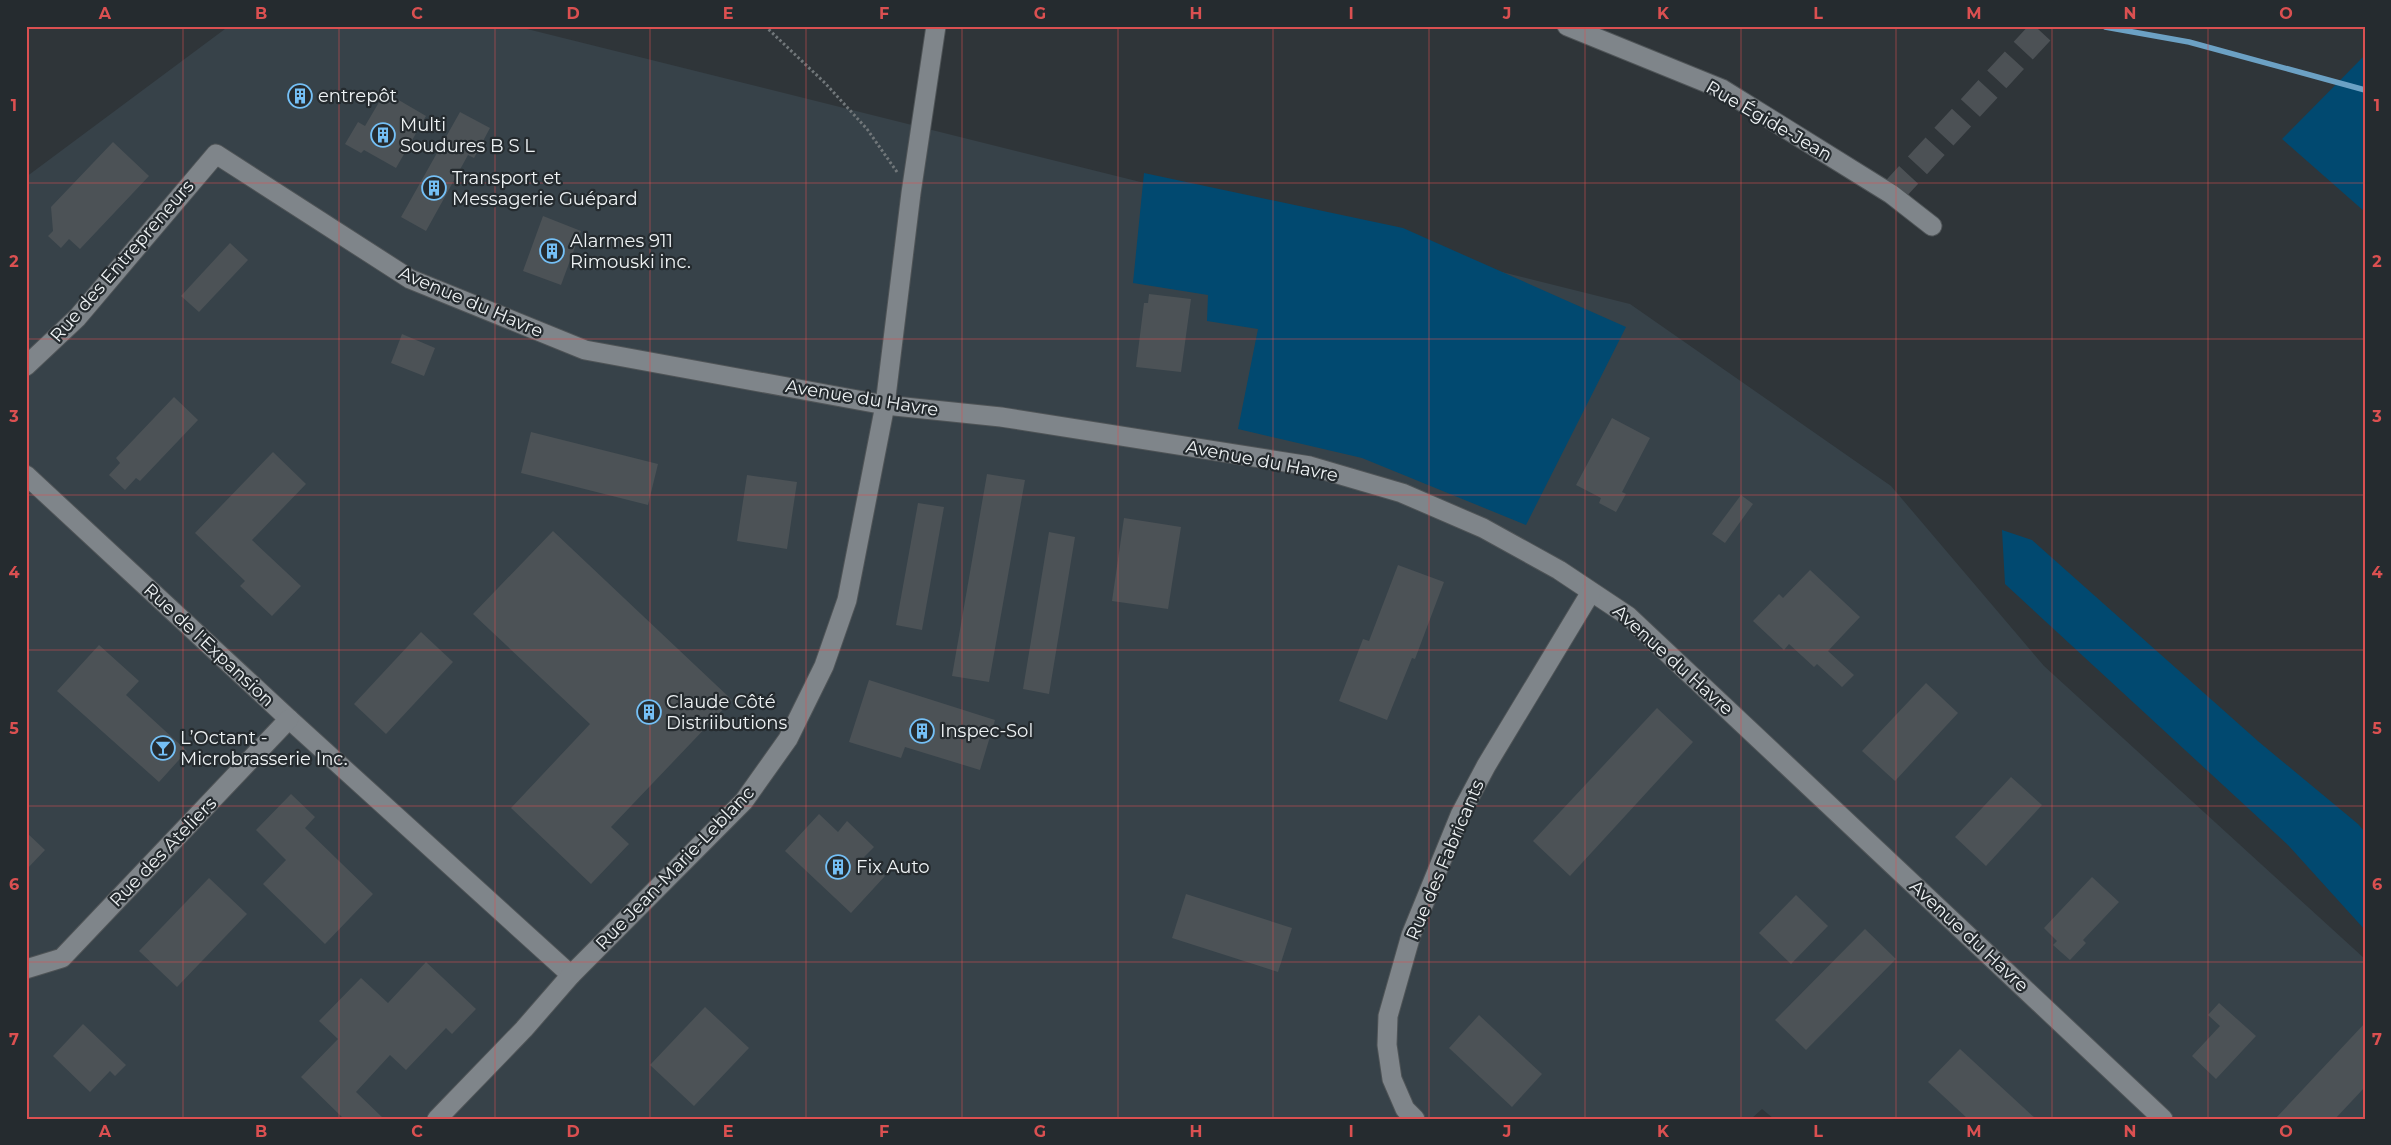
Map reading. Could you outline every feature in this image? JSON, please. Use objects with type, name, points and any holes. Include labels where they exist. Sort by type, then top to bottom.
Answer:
[{"type":"street","name":"Rue Jean-Marie-Leblanc","points":[[437,1119],[524,1029],[571,975],[744,801],[788,739],[824,666],[847,600],[885,405],[911,193],[936,26]]},
{"type":"street","name":"Rue Égide-Jean","points":[[1567,26],[1722,89],[1891,194],[1932,226]]},
{"type":"street","name":"Rue des Entrepreneurs","points":[[26,366],[77,318],[216,154]]},
{"type":"street","name":"Avenue du Havre","points":[[216,154],[410,279],[585,350],[885,405],[1001,417],[1310,466],[1402,493],[1483,528],[1559,570],[1628,616],[2163,1119]]},
{"type":"street","name":"Rue de l'Expansion","points":[[26,474],[289,719],[571,975]]},
{"type":"street","name":"Rue des Fabricants","points":[[1415,1119],[1405,1109],[1392,1079],[1387,1045],[1388,1016],[1411,935],[1460,815],[1482,774],[1591,592]]},
{"type":"street","name":"Rue des Ateliers","points":[[26,969],[62,958],[289,719]]},
{"type":"path","points":[[765,26],[825,83],[867,129],[911,193]]},
{"type":"shaded area","points":[[229,26],[515,26],[1630,304],[1891,486],[2044,666],[2365,959],[2365,1119],[1774,1119],[1762,1109],[1751,1119],[26,1119],[26,177]]},
{"type":"shaded area","points":[[2365,55],[2365,212],[2282,139]]},
{"type":"shaded area","points":[[1144,173],[1403,228],[1626,327],[1526,525],[1362,458],[1238,429],[1258,329],[1207,321],[1208,295],[1133,283]]},
{"type":"shaded area","points":[[2002,530],[2032,540],[2259,742],[2358,824],[2365,832],[2365,930],[2288,845],[2005,584]]},
{"type":"building","name":"Multi Soudures B S L","points":[[385,92],[426,116],[396,168],[364,150],[361,153],[345,144],[358,122],[365,126]]},
{"type":"building","name":"Transport et Messagerie Guépard","points":[[460,112],[490,128],[474,158],[468,155],[426,231],[401,217]]},
{"type":"building","points":[[113,142],[149,176],[80,249],[69,239],[61,248],[48,236],[53,231],[51,207]]},
{"type":"building","name":"Alarmes 911 Rimouski inc.","points":[[543,216],[581,231],[561,285],[523,271]]},
{"type":"building","points":[[230,243],[248,260],[199,312],[181,296]]},
{"type":"building","points":[[1149,294],[1191,299],[1181,372],[1136,367],[1144,303],[1148,303]]},
{"type":"building","points":[[402,334],[435,348],[424,376],[391,363]]},
{"type":"building","points":[[174,397],[198,420],[140,481],[136,478],[125,490],[109,475],[120,463],[116,458]]},
{"type":"building","points":[[1612,418],[1650,438],[1622,492],[1626,494],[1616,512],[1599,503],[1601,498],[1576,485]]},
{"type":"building","points":[[531,432],[658,464],[648,505],[521,473]]},
{"type":"building","points":[[273,452],[306,484],[252,540],[301,586],[272,616],[240,586],[245,581],[195,533]]},
{"type":"building","points":[[987,474],[1025,480],[989,682],[952,676]]},
{"type":"building","points":[[747,475],[797,482],[787,549],[737,541]]},
{"type":"building","points":[[1741,495],[1753,504],[1725,543],[1712,534]]},
{"type":"building","points":[[918,503],[944,507],[922,630],[896,625]]},
{"type":"building","points":[[1124,518],[1181,527],[1168,609],[1112,601]]},
{"type":"building","name":"Claude Côté Distriibutions","points":[[553,531],[732,700],[611,827],[629,844],[591,884],[511,808],[590,724],[473,614]]},
{"type":"building","points":[[1049,532],[1075,537],[1049,694],[1023,689]]},
{"type":"building","points":[[1398,565],[1444,582],[1415,659],[1412,658],[1387,720],[1339,701],[1363,639],[1369,641]]},
{"type":"building","points":[[1810,570],[1860,617],[1828,651],[1854,675],[1842,687],[1817,664],[1814,667],[1789,644],[1784,650],[1753,621],[1779,594],[1783,598]]},
{"type":"building","points":[[421,632],[453,662],[386,734],[354,704]]},
{"type":"building","points":[[99,645],[139,681],[126,695],[187,751],[159,782],[57,691]]},
{"type":"building","name":"Inspec-Sol","points":[[869,680],[995,720],[980,770],[905,747],[901,758],[849,742]]},
{"type":"building","points":[[1926,683],[1958,713],[1895,781],[1862,751]]},
{"type":"building","points":[[1657,708],[1693,742],[1570,876],[1533,841]]},
{"type":"building","points":[[2011,777],[2042,805],[1986,866],[1955,837]]},
{"type":"building","points":[[291,794],[315,817],[305,828],[373,894],[325,944],[263,884],[286,860],[256,830]]},
{"type":"building","name":"Fix Auto","points":[[819,814],[838,832],[847,821],[874,847],[864,857],[885,876],[851,913],[785,851]]},
{"type":"building","points":[[26,832],[45,850],[26,870]]},
{"type":"building","points":[[2092,877],[2119,902],[2083,940],[2086,943],[2070,960],[2053,945],[2057,941],[2044,928]]},
{"type":"building","points":[[209,878],[247,914],[177,987],[139,951]]},
{"type":"building","points":[[1186,894],[1292,928],[1278,972],[1172,938]]},
{"type":"building","points":[[1796,895],[1828,926],[1791,964],[1759,933]]},
{"type":"building","points":[[1865,929],[1896,959],[1806,1050],[1775,1020]]},
{"type":"building","points":[[426,962],[476,1009],[452,1034],[446,1028],[406,1070],[390,1055],[356,1092],[384,1119],[344,1119],[301,1077],[338,1039],[319,1021],[361,978],[388,1003]]},
{"type":"building","points":[[2219,1003],[2256,1036],[2216,1079],[2192,1056],[2220,1026],[2208,1015]]},
{"type":"building","points":[[705,1007],[749,1048],[694,1106],[650,1065]]},
{"type":"building","points":[[1479,1015],[1542,1074],[1512,1107],[1449,1048]]},
{"type":"building","points":[[2365,1023],[2365,1087],[2335,1119],[2275,1119]]},
{"type":"building","points":[[83,1024],[126,1065],[115,1076],[110,1071],[90,1092],[53,1056]]},
{"type":"building","points":[[1960,1049],[2036,1119],[1968,1119],[1928,1082]]},
{"type":"waterway","points":[[2105,27],[2189,42],[2365,90]]},
{"type":"tunnel","points":[[1891,194],[2046,26]]},
{"type":"place","name":"entrepôt","points":[[300,96]]},
{"type":"place","name":"Multi Soudures B S L","points":[[383,135]]},
{"type":"place","name":"Transport et Messagerie Guépard","points":[[434,188]]},
{"type":"place","name":"Alarmes 911 Rimouski inc.","points":[[552,251]]},
{"type":"place","name":"Claude Côté Distriibutions","points":[[649,712]]},
{"type":"place","name":"Inspec-Sol","points":[[922,731]]},
{"type":"place","name":"L’Octant - Microbrasserie Inc.","points":[[163,748]]},
{"type":"place","name":"Fix Auto","points":[[838,867]]}]
